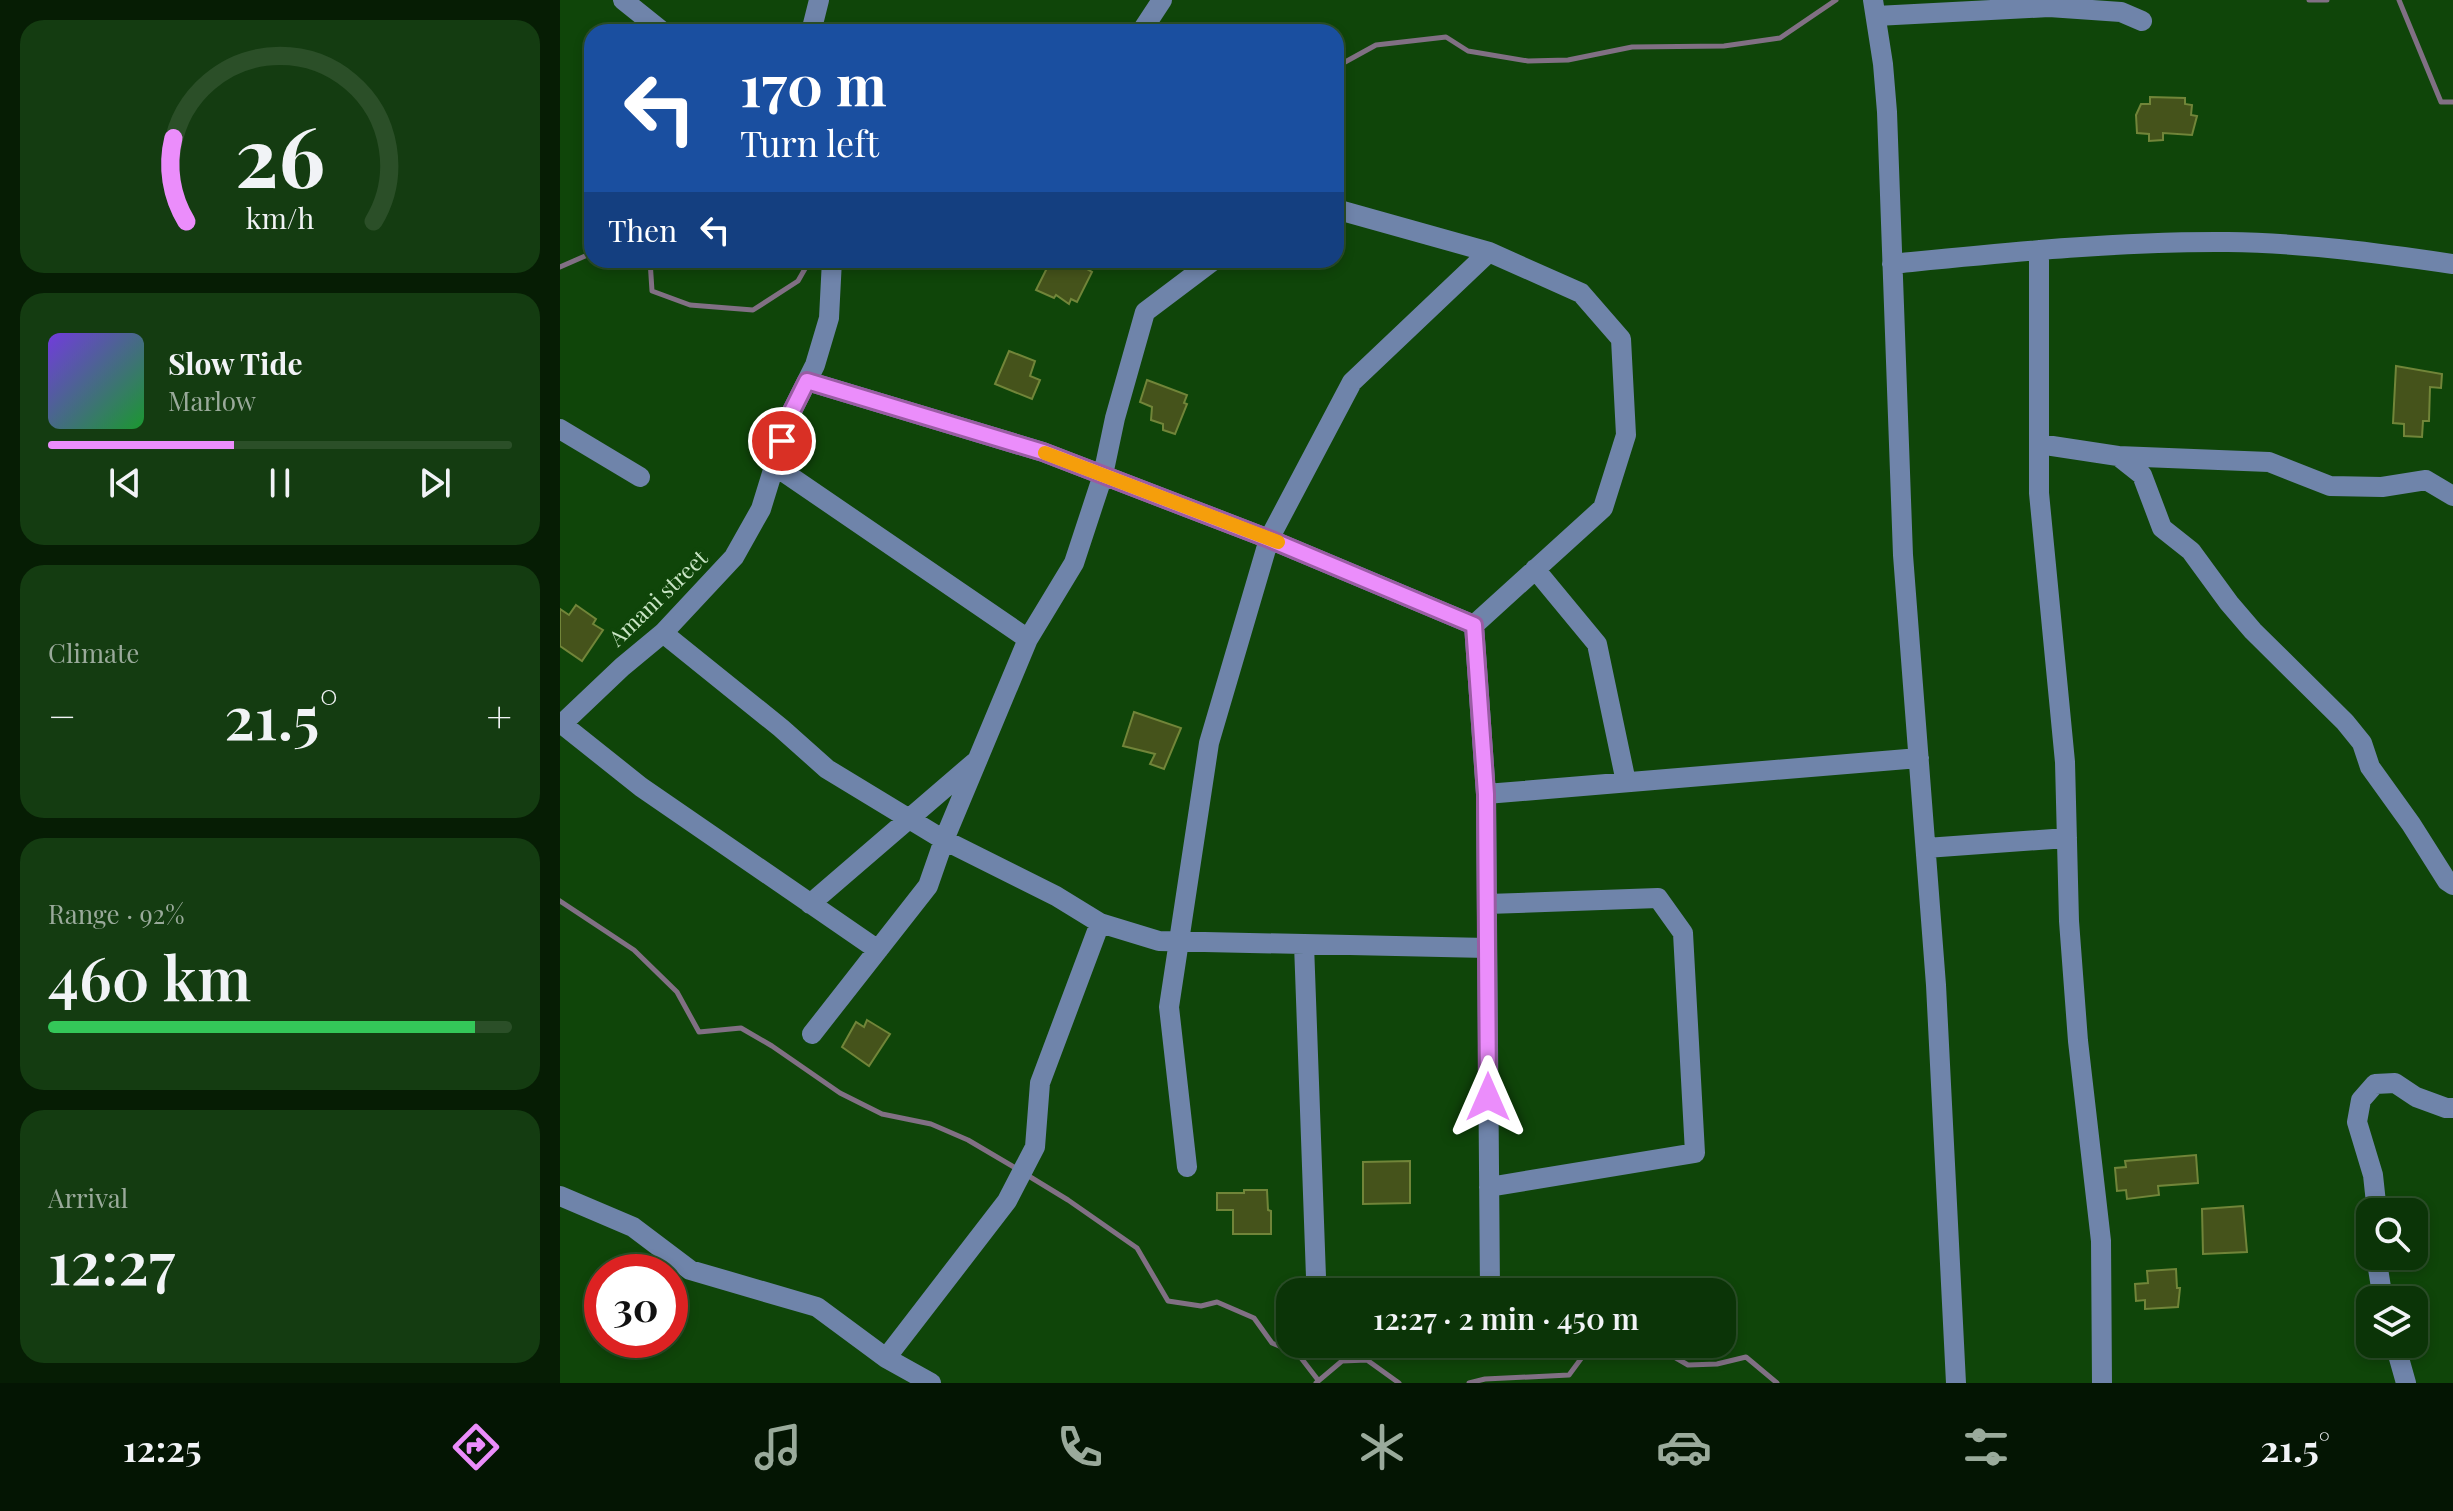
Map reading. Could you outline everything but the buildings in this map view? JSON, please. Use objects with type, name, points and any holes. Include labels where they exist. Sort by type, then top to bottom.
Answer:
[{"type":"street","points":[[623,0],[653,24]]},
{"type":"street","points":[[813,24],[819,0]]},
{"type":"street","points":[[1146,24],[1162,0]]},
{"type":"street","points":[[1956,1383],[1936,985],[1903,555],[1887,112],[1874,8],[2049,7],[2121,12],[2142,21]]},
{"type":"street","points":[[1344,213],[1489,252],[1581,293],[1621,339],[1626,435],[1603,508],[1474,625]]},
{"type":"street","points":[[1892,264],[2039,250],[2183,243],[2355,250],[2453,264]]},
{"type":"street","points":[[2039,250],[2039,493],[2065,762],[2069,921],[2078,1041],[2101,1241],[2102,1383]]},
{"type":"street","points":[[1187,1167],[1169,1007],[1209,743],[1269,539],[1352,382],[1489,252]]},
{"type":"street","name":"Amani street","points":[[561,723],[663,633],[734,557],[761,509],[790,415],[815,365],[829,318],[832,268]]},
{"type":"street","points":[[812,1034],[928,886],[944,840],[1028,639],[1074,563],[1103,475],[1115,418],[1145,312],[1203,268]]},
{"type":"street","points":[[807,381],[1043,452],[1269,539],[1474,625]]},
{"type":"street","points":[[560,429],[640,477]]},
{"type":"street","points":[[2039,444],[2118,456],[2269,462],[2330,486],[2382,487],[2426,480],[2453,496]]},
{"type":"street","points":[[2118,456],[2142,475],[2162,528],[2191,551],[2253,631],[2345,722],[2362,743],[2370,767],[2447,881],[2453,885]]},
{"type":"street","points":[[775,466],[1028,639]]},
{"type":"street","points":[[1535,569],[1597,644],[1626,782]]},
{"type":"street","points":[[1474,625],[1486,794],[1490,1278]]},
{"type":"street","points":[[663,633],[827,769],[944,840],[1056,896],[1100,923],[1159,941],[1487,948]]},
{"type":"street","points":[[561,723],[641,787],[878,950]]},
{"type":"street","points":[[1486,794],[1919,758]]},
{"type":"street","points":[[810,904],[978,759]]},
{"type":"street","points":[[1926,848],[2067,838]]},
{"type":"street","points":[[1487,904],[1658,898],[1683,933],[1695,1153],[1489,1187]]},
{"type":"street","points":[[886,1358],[1007,1201],[1035,1147],[1040,1083],[1100,923]]},
{"type":"street","points":[[1304,944],[1316,1277]]},
{"type":"street","points":[[2375,1198],[2373,1175],[2357,1122],[2361,1100],[2375,1084],[2395,1083],[2416,1097],[2453,1108]]},
{"type":"street","points":[[560,1196],[633,1227],[690,1270],[817,1307],[886,1358],[931,1383]]},
{"type":"street","points":[[2399,1358],[2406,1383]]},
{"type":"waterway","points":[[1344,63],[1376,45],[1446,37],[1468,51],[1528,61],[1568,60],[1632,47],[1724,46],[1780,38],[1836,0]]},
{"type":"waterway","points":[[2309,0],[2327,0]]},
{"type":"waterway","points":[[2399,0],[2441,102],[2453,102]]},
{"type":"waterway","points":[[560,267],[584,256]]},
{"type":"waterway","points":[[651,268],[652,291],[690,305],[753,310],[798,281],[805,268]]},
{"type":"waterway","points":[[560,901],[634,950],[677,992],[699,1032],[741,1028],[840,1093],[882,1114],[931,1124],[968,1140],[1019,1170]]},
{"type":"waterway","points":[[1027,1175],[1137,1248],[1168,1301],[1201,1306],[1217,1302],[1254,1318],[1272,1343],[1298,1354],[1318,1380]]},
{"type":"waterway","points":[[1469,1383],[1485,1379],[1569,1375],[1583,1356],[1630,1356],[1657,1347],[1688,1365],[1717,1364],[1746,1357],[1777,1383]]},
{"type":"waterway","points":[[1316,1383],[1342,1361],[1367,1360],[1399,1383]]},
{"type":"slow traffic","points":[[1045,453],[1278,542]]},
{"type":"route","points":[[782,441],[790,415],[807,381],[1043,452],[1269,539],[1474,625],[1486,794],[1488,1097]]}]
